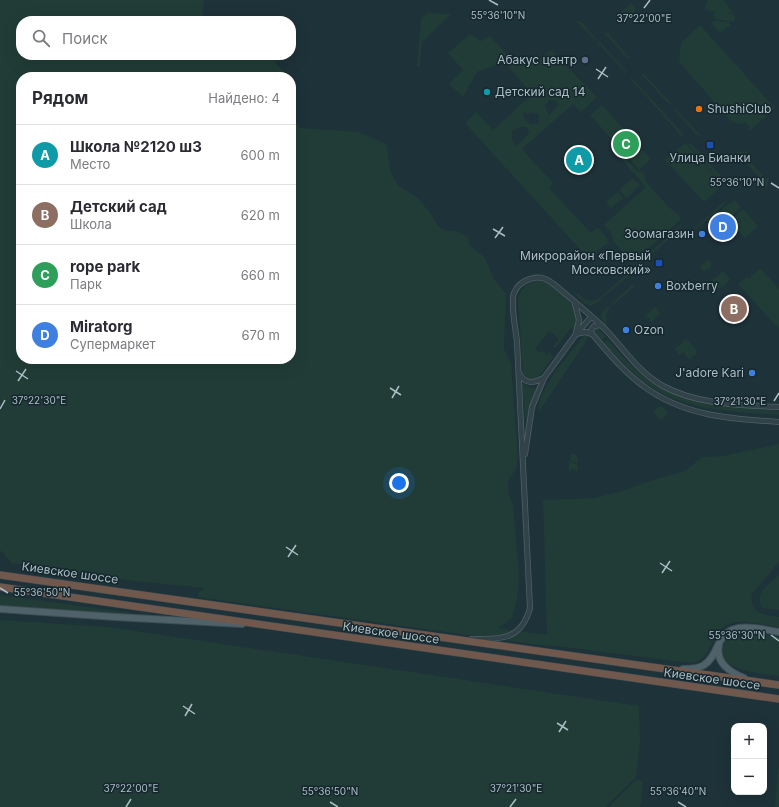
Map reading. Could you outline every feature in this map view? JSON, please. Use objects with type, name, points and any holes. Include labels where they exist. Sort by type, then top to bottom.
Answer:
[{"type":"highway","name":"Киевское шоссе","points":[[0,574],[779,685]]},
{"type":"highway","name":"Киевское шоссе","points":[[0,588],[260,624],[767,698],[779,701]]},
{"type":"main road","points":[[0,609],[222,624],[260,624]]},
{"type":"main road","points":[[675,670],[697,668],[704,665],[710,660],[718,643],[732,630],[742,628],[779,632]]},
{"type":"main road","points":[[725,635],[719,647],[718,653],[722,664],[733,673],[751,681]]},
{"type":"street","points":[[453,638],[502,638],[516,632],[525,622],[530,603],[519,372],[513,305],[513,294],[523,282],[536,277],[549,280],[555,284],[601,325],[644,372],[663,386],[680,393],[715,402],[779,407]]},
{"type":"street","points":[[574,302],[579,320],[576,334]]},
{"type":"street","points":[[524,462],[532,407],[544,378],[576,334],[591,317]]},
{"type":"street","points":[[592,334],[594,326],[601,325]]},
{"type":"street","points":[[576,334],[585,332],[592,334],[634,379],[653,393],[675,405],[696,412],[779,422]]},
{"type":"street","points":[[519,372],[522,378],[529,382],[544,378]]},
{"type":"green space","points":[[0,0],[204,0],[202,16],[16,16],[16,60],[273,60],[283,72],[16,72],[16,364],[296,364],[296,123],[300,128],[359,132],[386,144],[390,171],[398,185],[418,198],[431,214],[438,226],[446,231],[456,231],[468,237],[470,245],[485,258],[493,277],[506,294],[504,349],[511,363],[518,457],[516,469],[508,481],[508,492],[513,506],[519,574],[517,599],[512,618],[498,628],[547,635],[543,500],[594,498],[622,491],[685,471],[702,457],[724,456],[779,444],[779,562],[752,594],[752,601],[755,610],[763,614],[779,617],[779,627],[745,622],[733,623],[724,627],[718,634],[704,657],[698,661],[689,663],[532,644],[198,597],[198,593],[204,588],[134,581],[12,563],[0,550]]},
{"type":"green space","points":[[708,0],[723,0],[735,14],[721,10],[734,15],[734,21],[732,22],[716,19],[713,15],[717,11],[712,12],[705,9],[705,4]]},
{"type":"green space","points":[[631,3],[635,8],[635,11],[623,22],[619,23],[615,18]]},
{"type":"green space","points":[[427,13],[451,14],[422,42],[420,66],[417,66],[421,18]]},
{"type":"green space","points":[[574,20],[583,23],[596,39],[595,40]]},
{"type":"green space","points":[[713,21],[727,22],[730,23],[730,25],[720,33],[712,24]]},
{"type":"green space","points":[[700,25],[775,108],[750,131],[748,129],[750,127],[745,122],[743,124],[732,122],[679,62],[681,43]]},
{"type":"green space","points":[[607,32],[630,58],[628,59],[606,35]]},
{"type":"green space","points":[[470,34],[481,41],[490,36],[514,61],[536,62],[551,50],[597,97],[581,112],[573,104],[522,149],[553,183],[549,188],[591,233],[598,227],[607,238],[608,243],[588,258],[465,123],[476,112],[493,130],[532,94],[504,62],[477,72],[463,97],[449,84],[463,70],[448,53]],"holes":[[[549,100],[554,100],[559,105],[549,115],[545,106]],[[523,112],[528,114],[530,112],[539,115],[539,123],[531,124],[525,120]],[[524,126],[528,128],[529,133],[517,146],[513,142],[513,130]]]},
{"type":"green space","points":[[599,41],[626,71],[626,73],[598,43]]},
{"type":"green space","points":[[643,73],[672,104],[668,103],[642,75]]},
{"type":"green space","points":[[629,77],[632,78],[683,134],[683,138]]},
{"type":"green space","points":[[602,105],[651,159],[639,170],[590,115]]},
{"type":"green space","points":[[676,109],[702,137],[696,134],[676,112]]},
{"type":"green space","points":[[685,143],[720,181],[718,189],[704,202],[665,160]]},
{"type":"green space","points":[[688,143],[691,144],[722,177],[719,179]]},
{"type":"green space","points":[[612,144],[638,172],[641,171],[644,173],[646,181],[650,187],[670,208],[678,214],[681,219],[633,262],[614,242],[611,233],[604,225],[646,187],[611,147]]},
{"type":"green space","points":[[737,152],[747,152],[751,158],[749,160],[766,179],[769,177],[767,188],[765,188],[761,183],[763,181],[742,158],[739,160],[736,156]]},
{"type":"green space","points":[[633,178],[640,185],[627,198],[619,190]]},
{"type":"green space","points":[[618,192],[623,198],[611,208],[606,202]]},
{"type":"green space","points":[[726,200],[724,205],[676,246],[676,245]]},
{"type":"green space","points":[[735,200],[741,207],[728,220],[720,211]]},
{"type":"green space","points":[[743,209],[758,226],[745,238],[729,222]]},
{"type":"green space","points":[[686,220],[673,235],[640,265],[637,267],[635,266]]},
{"type":"green space","points":[[707,260],[711,262],[711,266],[709,269],[705,269],[706,270],[704,272],[700,267]]},
{"type":"green space","points":[[760,268],[779,289],[779,329],[738,284],[747,277],[749,279]]},
{"type":"green space","points":[[631,270],[632,273],[604,297],[603,295]]},
{"type":"green space","points":[[721,272],[724,272],[730,279],[723,287],[719,288],[711,280],[717,277]]},
{"type":"green space","points":[[536,281],[549,284],[563,296],[577,312],[578,319],[574,331],[571,328],[555,348],[553,347],[559,339],[549,331],[535,349],[540,353],[542,350],[547,355],[550,352],[553,357],[538,378],[531,379],[526,377],[523,373],[518,299],[520,292],[524,287]]},
{"type":"green space","points":[[632,285],[635,286],[613,305],[611,304]]},
{"type":"green space","points":[[578,293],[583,298],[592,301],[601,297],[602,299],[590,306],[576,296]]},
{"type":"green space","points":[[609,306],[610,307],[606,317],[608,327],[605,325],[601,316],[603,311]]},
{"type":"green space","points":[[657,307],[660,313],[658,316],[655,316],[655,319],[652,322],[646,315]]},
{"type":"green space","points":[[597,327],[606,337],[602,340],[594,331],[594,328]]},
{"type":"green space","points":[[584,336],[588,336],[585,343],[540,410],[538,408],[545,388]]},
{"type":"green space","points":[[684,339],[686,341],[688,340],[695,348],[697,355],[693,355],[690,360],[683,352],[680,355],[678,354],[678,351],[674,350],[677,346],[681,345]]},
{"type":"green space","points":[[608,340],[626,360],[647,379],[677,395],[710,404],[779,411],[779,415],[726,411],[692,405],[660,392],[644,382],[623,363],[604,343]]},
{"type":"green space","points":[[522,383],[529,387],[537,388],[531,403],[527,432]]},
{"type":"green space","points":[[660,406],[664,408],[668,414],[661,420],[653,412]]},
{"type":"green space","points":[[572,454],[578,458],[578,463],[571,461],[570,456]]},
{"type":"green space","points":[[569,461],[577,465],[579,470],[576,471],[573,469],[569,471]]},
{"type":"green space","points":[[779,575],[779,610],[762,608],[760,603],[761,593],[767,585]]},
{"type":"green space","points":[[0,595],[167,618],[0,607]]},
{"type":"green space","points":[[0,620],[109,627],[639,706],[640,742],[636,777],[606,807],[0,807]]},
{"type":"green space","points":[[739,633],[779,637],[779,676],[742,670],[726,661],[722,654],[725,640],[734,634]]},
{"type":"green space","points":[[779,769],[779,807],[775,807],[778,770]]},
{"type":"green space","points":[[636,780],[643,781],[640,807],[610,807],[611,804]]},
{"type":"place","name":"Абакус центр","points":[[585,60]]},
{"type":"place","name":"Детский сад 14","points":[[487,92]]},
{"type":"place","name":"ShushiClub","points":[[699,109]]},
{"type":"place","name":"rope park","points":[[626,144]]},
{"type":"place","name":"Улица Бианки","points":[[710,145]]},
{"type":"place","name":"Школа №2120 ш3","points":[[579,160]]},
{"type":"place","name":"Miratorg","points":[[723,227]]},
{"type":"place","name":"Зоомагазин","points":[[702,234]]},
{"type":"place","name":"Микрорайон «Первый Московский»","points":[[659,263]]},
{"type":"place","name":"Boxberry","points":[[658,286]]},
{"type":"place","name":"Детский сад","points":[[734,309]]},
{"type":"place","name":"Ozon","points":[[626,330]]},
{"type":"place","name":"J'adore Kari","points":[[752,373]]}]
